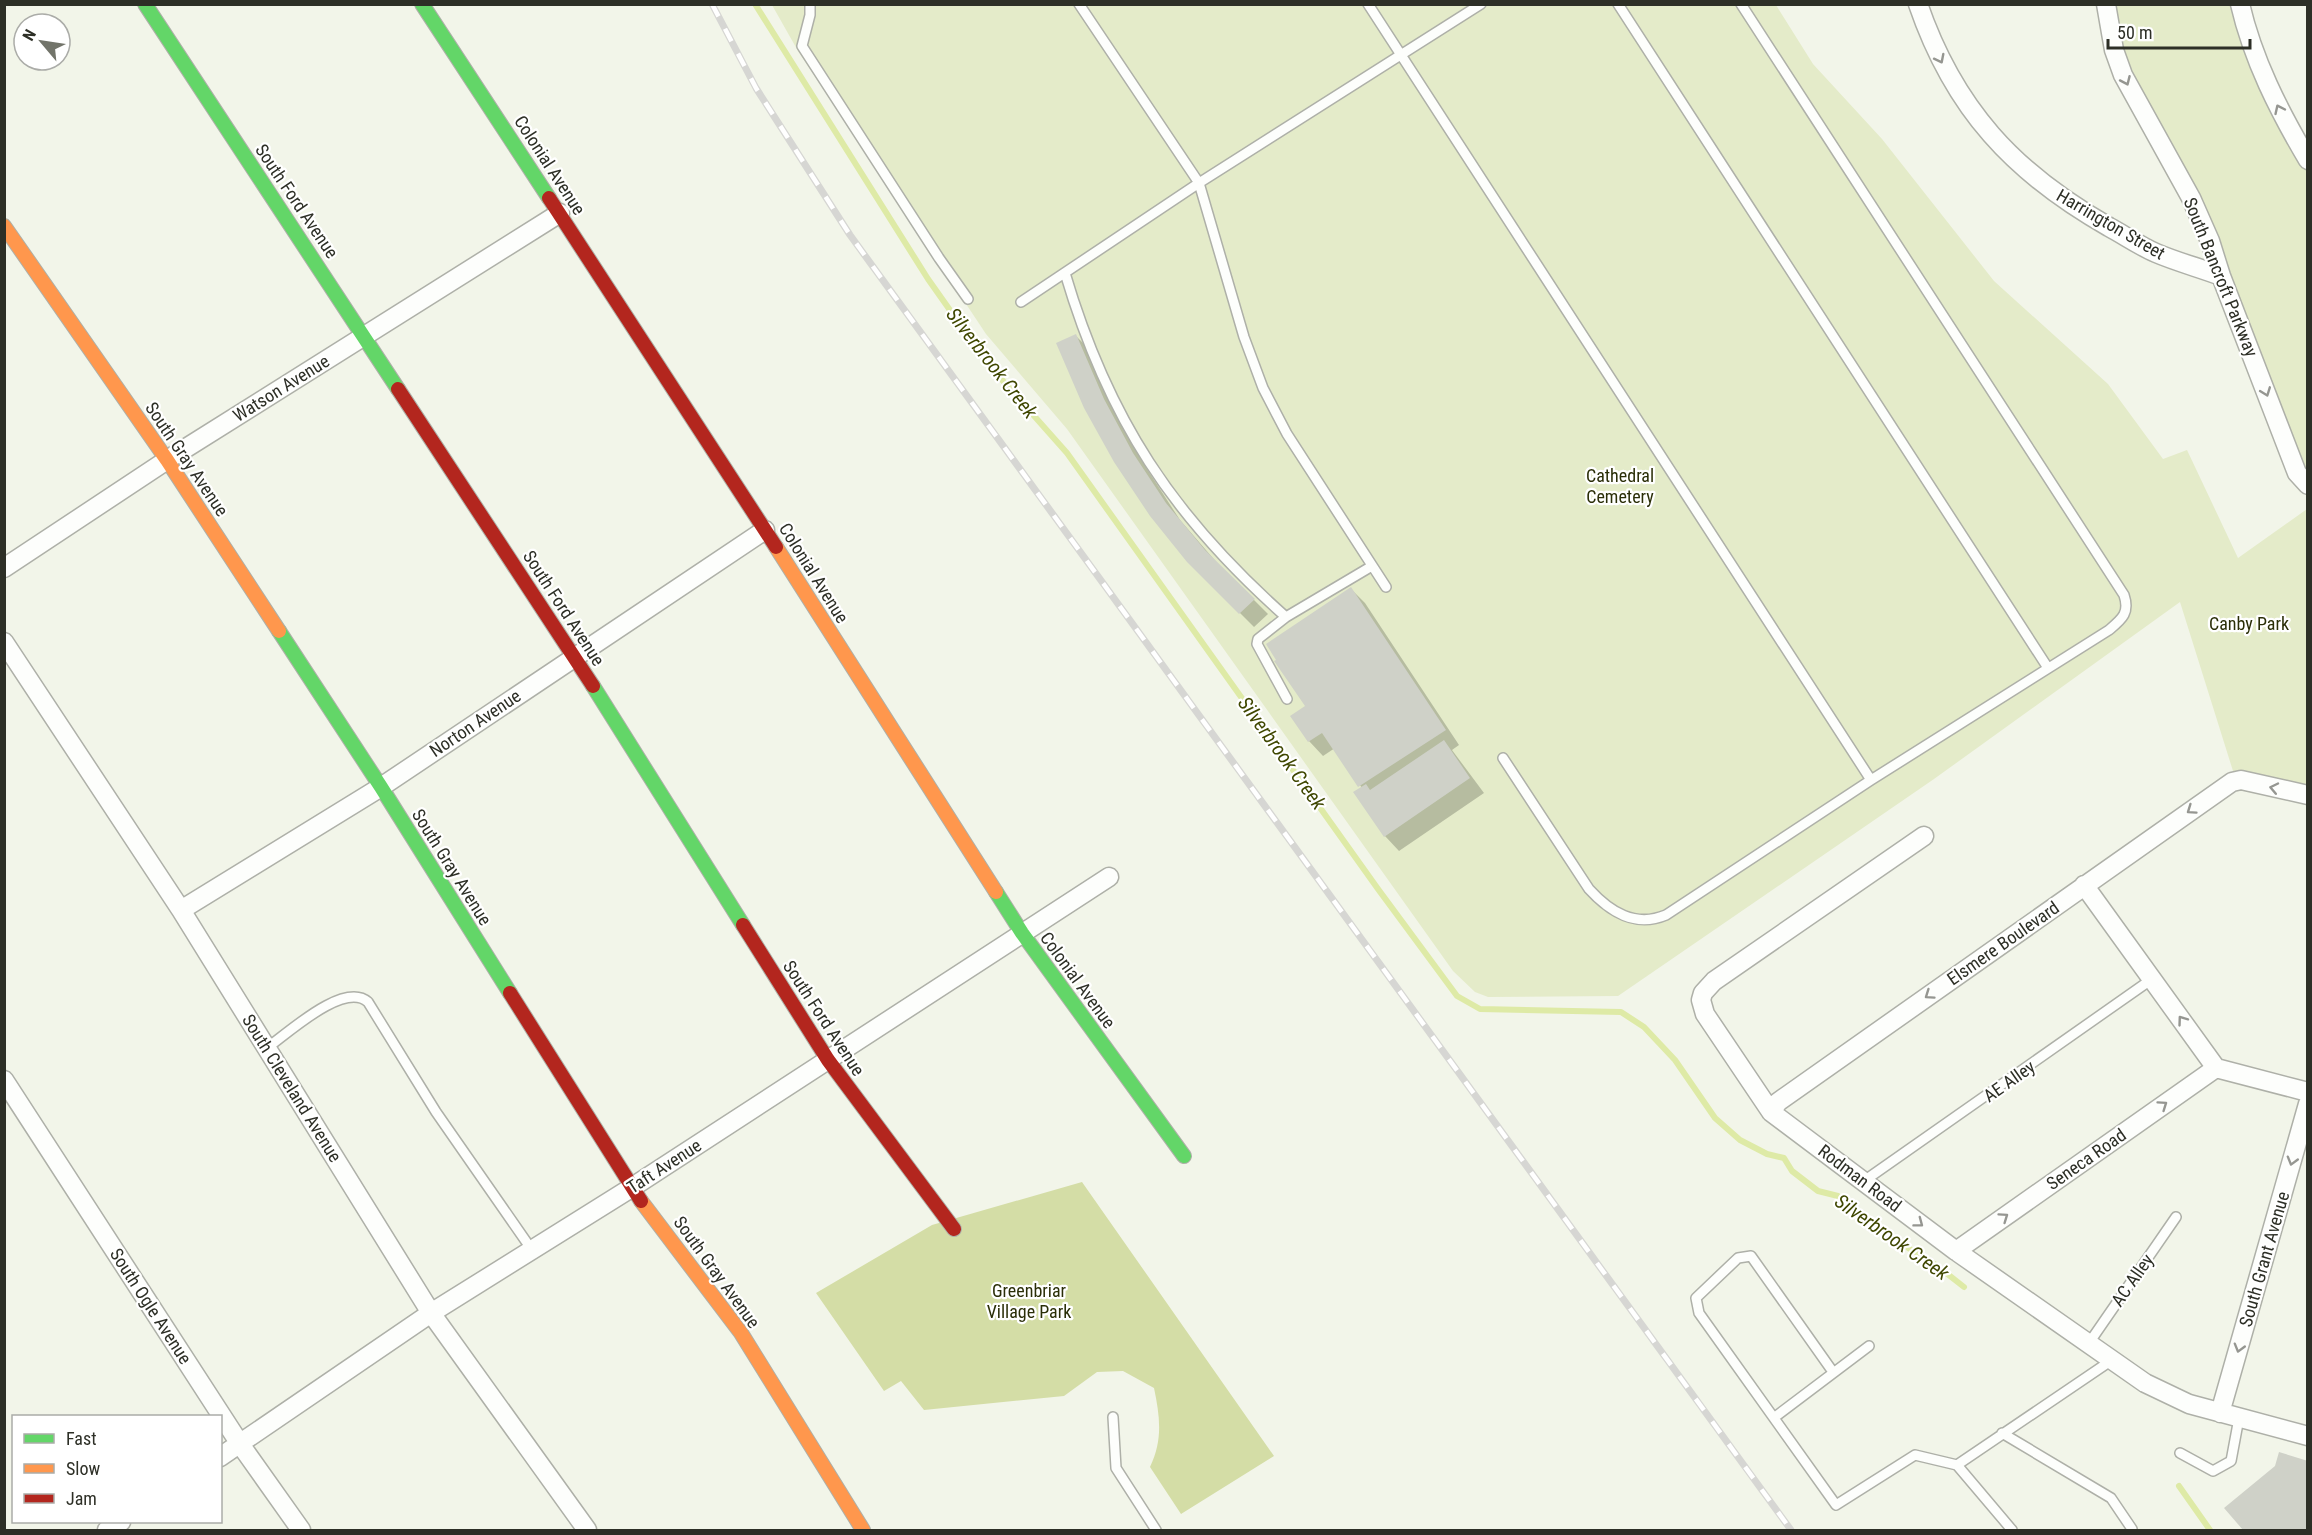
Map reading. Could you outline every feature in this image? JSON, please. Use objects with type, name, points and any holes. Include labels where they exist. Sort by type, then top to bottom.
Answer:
[{"type":"street","name":"South Ford Avenue","points":[[145,4],[365,335],[574,656],[828,1060],[954,1229]]},
{"type":"street","name":"Colonial Avenue","points":[[422,4],[765,530],[1022,933],[1184,1156]]},
{"type":"street","name":"Harrington Street","points":[[1918,4],[1939,56],[1964,100],[1987,130],[2027,169],[2064,201],[2156,253],[2221,276]]},
{"type":"street","name":"South Bancroft Parkway","points":[[2106,4],[2114,50],[2123,75],[2191,198],[2210,241],[2221,276],[2297,473],[2307,485]]},
{"type":"street","points":[[2240,4],[2256,58],[2282,116],[2307,160]]},
{"type":"street","name":"Watson Avenue","points":[[4,568],[167,460],[560,213]]},
{"type":"street","name":"South Gray Avenue","points":[[4,225],[167,460],[381,787],[632,1188],[741,1333],[863,1530]]},
{"type":"street","name":"Norton Avenue","points":[[181,910],[381,787],[765,530]]},
{"type":"street","name":"South Cleveland Avenue","points":[[4,642],[181,910],[431,1313],[587,1530]]},
{"type":"street","name":"Elsmere Boulevard","points":[[1771,1112],[1778,1102],[2232,782],[2241,780],[2307,795]]},
{"type":"street","name":"Rodman Road","points":[[1924,836],[1714,981],[1703,993],[1703,1007],[1710,1022],[1771,1112],[1956,1251],[2145,1383],[2189,1404],[2307,1436]]},
{"type":"street","name":"Taft Avenue","points":[[222,1456],[431,1313],[632,1188],[1109,877]]},
{"type":"street","points":[[2084,885],[2216,1068],[2307,1092]]},
{"type":"street","name":"Seneca Road","points":[[1956,1251],[2216,1068]]},
{"type":"street","name":"South Ogle Avenue","points":[[4,1080],[221,1415]]},
{"type":"street","name":"South Grant Avenue","points":[[2220,1413],[2307,1104]]},
{"type":"street","name":"South Ogle Avenue","points":[[222,1416],[301,1530]]},
{"type":"lane","points":[[810,4],[802,46],[968,299]]},
{"type":"lane","points":[[1078,4],[1198,183],[1244,337],[1263,388],[1287,434],[1386,587]]},
{"type":"lane","points":[[1368,4],[1871,780]]},
{"type":"lane","points":[[1021,302],[1198,183],[1481,4]]},
{"type":"lane","points":[[1618,4],[2048,668]]},
{"type":"lane","points":[[1503,758],[1589,889],[1609,908],[1626,918],[1655,920],[2121,621],[2128,606],[2124,596],[1741,4]]},
{"type":"lane","points":[[1065,273],[1081,327],[1102,378],[1147,460],[1200,533],[1286,617]]},
{"type":"lane","points":[[1287,699],[1257,644],[1263,634],[1286,617],[1372,566]]},
{"type":"lane","name":"AE Alley","points":[[1864,1181],[2152,979]]},
{"type":"lane","points":[[267,1048],[330,1004],[350,996],[362,996],[488,1189],[532,1250]]},
{"type":"lane","name":"AC Alley","points":[[2089,1343],[2176,1217]]},
{"type":"lane","points":[[1833,1372],[1751,1256],[1738,1258],[1696,1298],[1699,1313],[1836,1505],[1915,1455],[1957,1465],[2012,1530]]},
{"type":"lane","points":[[1775,1417],[1869,1346]]},
{"type":"lane","points":[[1957,1465],[2112,1360]]},
{"type":"lane","points":[[1113,1417],[1116,1468],[1156,1530]]},
{"type":"lane","points":[[2180,1453],[2213,1471],[2231,1461],[2239,1418]]},
{"type":"lane","points":[[2002,1433],[2111,1498],[2132,1529]]},
{"type":"green space","name":"Cathedral Cemetery","points":[[772,5],[1776,5],[1813,64],[1882,139],[1994,281],[2108,384],[2163,459],[2187,450],[2238,558],[2307,509],[2307,788],[2233,771],[2180,602],[1934,779],[1618,996],[1488,997],[1475,992],[1453,971],[1067,429],[986,334],[798,51]]},
{"type":"green space","points":[[2106,5],[2240,5],[2307,160],[2307,485],[2221,276],[2134,98]]},
{"type":"green space","name":"Greenbriar Village Park","points":[[1082,1182],[1274,1456],[1181,1514],[1150,1467],[1159,1438],[1158,1409],[1154,1388],[1123,1371],[1097,1372],[1064,1396],[924,1410],[901,1381],[884,1391],[816,1293],[932,1225]]},
{"type":"building","points":[[1076,334],[1104,399],[1133,453],[1166,503],[1205,550],[1255,599],[1239,614],[1187,562],[1150,516],[1114,462],[1084,408],[1056,343]]},
{"type":"building","points":[[1351,587],[1446,730],[1358,787],[1322,733],[1308,742],[1290,716],[1305,706],[1274,661],[1276,660],[1266,644]]},
{"type":"building","points":[[1444,740],[1470,778],[1384,837],[1353,792],[1366,784],[1370,790]]},
{"type":"building","points":[[2279,1452],[2308,1461],[2308,1530],[2243,1530],[2224,1508],[2275,1466]]},
{"type":"waterway","name":"Silverbrook Creek","points":[[755,4],[928,279],[988,364],[1067,453],[1457,996],[1480,1009],[1621,1012],[1644,1027],[1675,1060],[1715,1118],[1740,1140],[1767,1154],[1784,1158],[1792,1171],[1818,1191],[1838,1196],[1892,1238],[1936,1265],[1964,1287]]},
{"type":"waterway","name":"Silverbrook Creek","points":[[2179,1486],[2210,1530]]},
{"type":"railway","points":[[712,4],[756,88],[850,235],[1791,1530]]},
{"type":"traffic: fast","points":[[145,4],[398,389]]},
{"type":"traffic: fast","points":[[422,4],[549,198]]},
{"type":"traffic: fast","points":[[279,631],[381,787],[510,993]]},
{"type":"traffic: fast","points":[[593,686],[743,925]]},
{"type":"traffic: fast","points":[[996,892],[1022,933],[1184,1156]]},
{"type":"traffic: slow","points":[[4,226],[167,460],[279,631]]},
{"type":"traffic: slow","points":[[776,547],[996,892]]},
{"type":"traffic: slow","points":[[641,1201],[741,1333],[863,1530]]},
{"type":"traffic: jam","points":[[549,198],[776,547]]},
{"type":"traffic: jam","points":[[398,389],[593,686]]},
{"type":"traffic: jam","points":[[743,925],[828,1060],[954,1229]]},
{"type":"traffic: jam","points":[[510,993],[641,1201]]},
{"type":"park label","name":"Canby Park","points":[[2249,623]]}]
